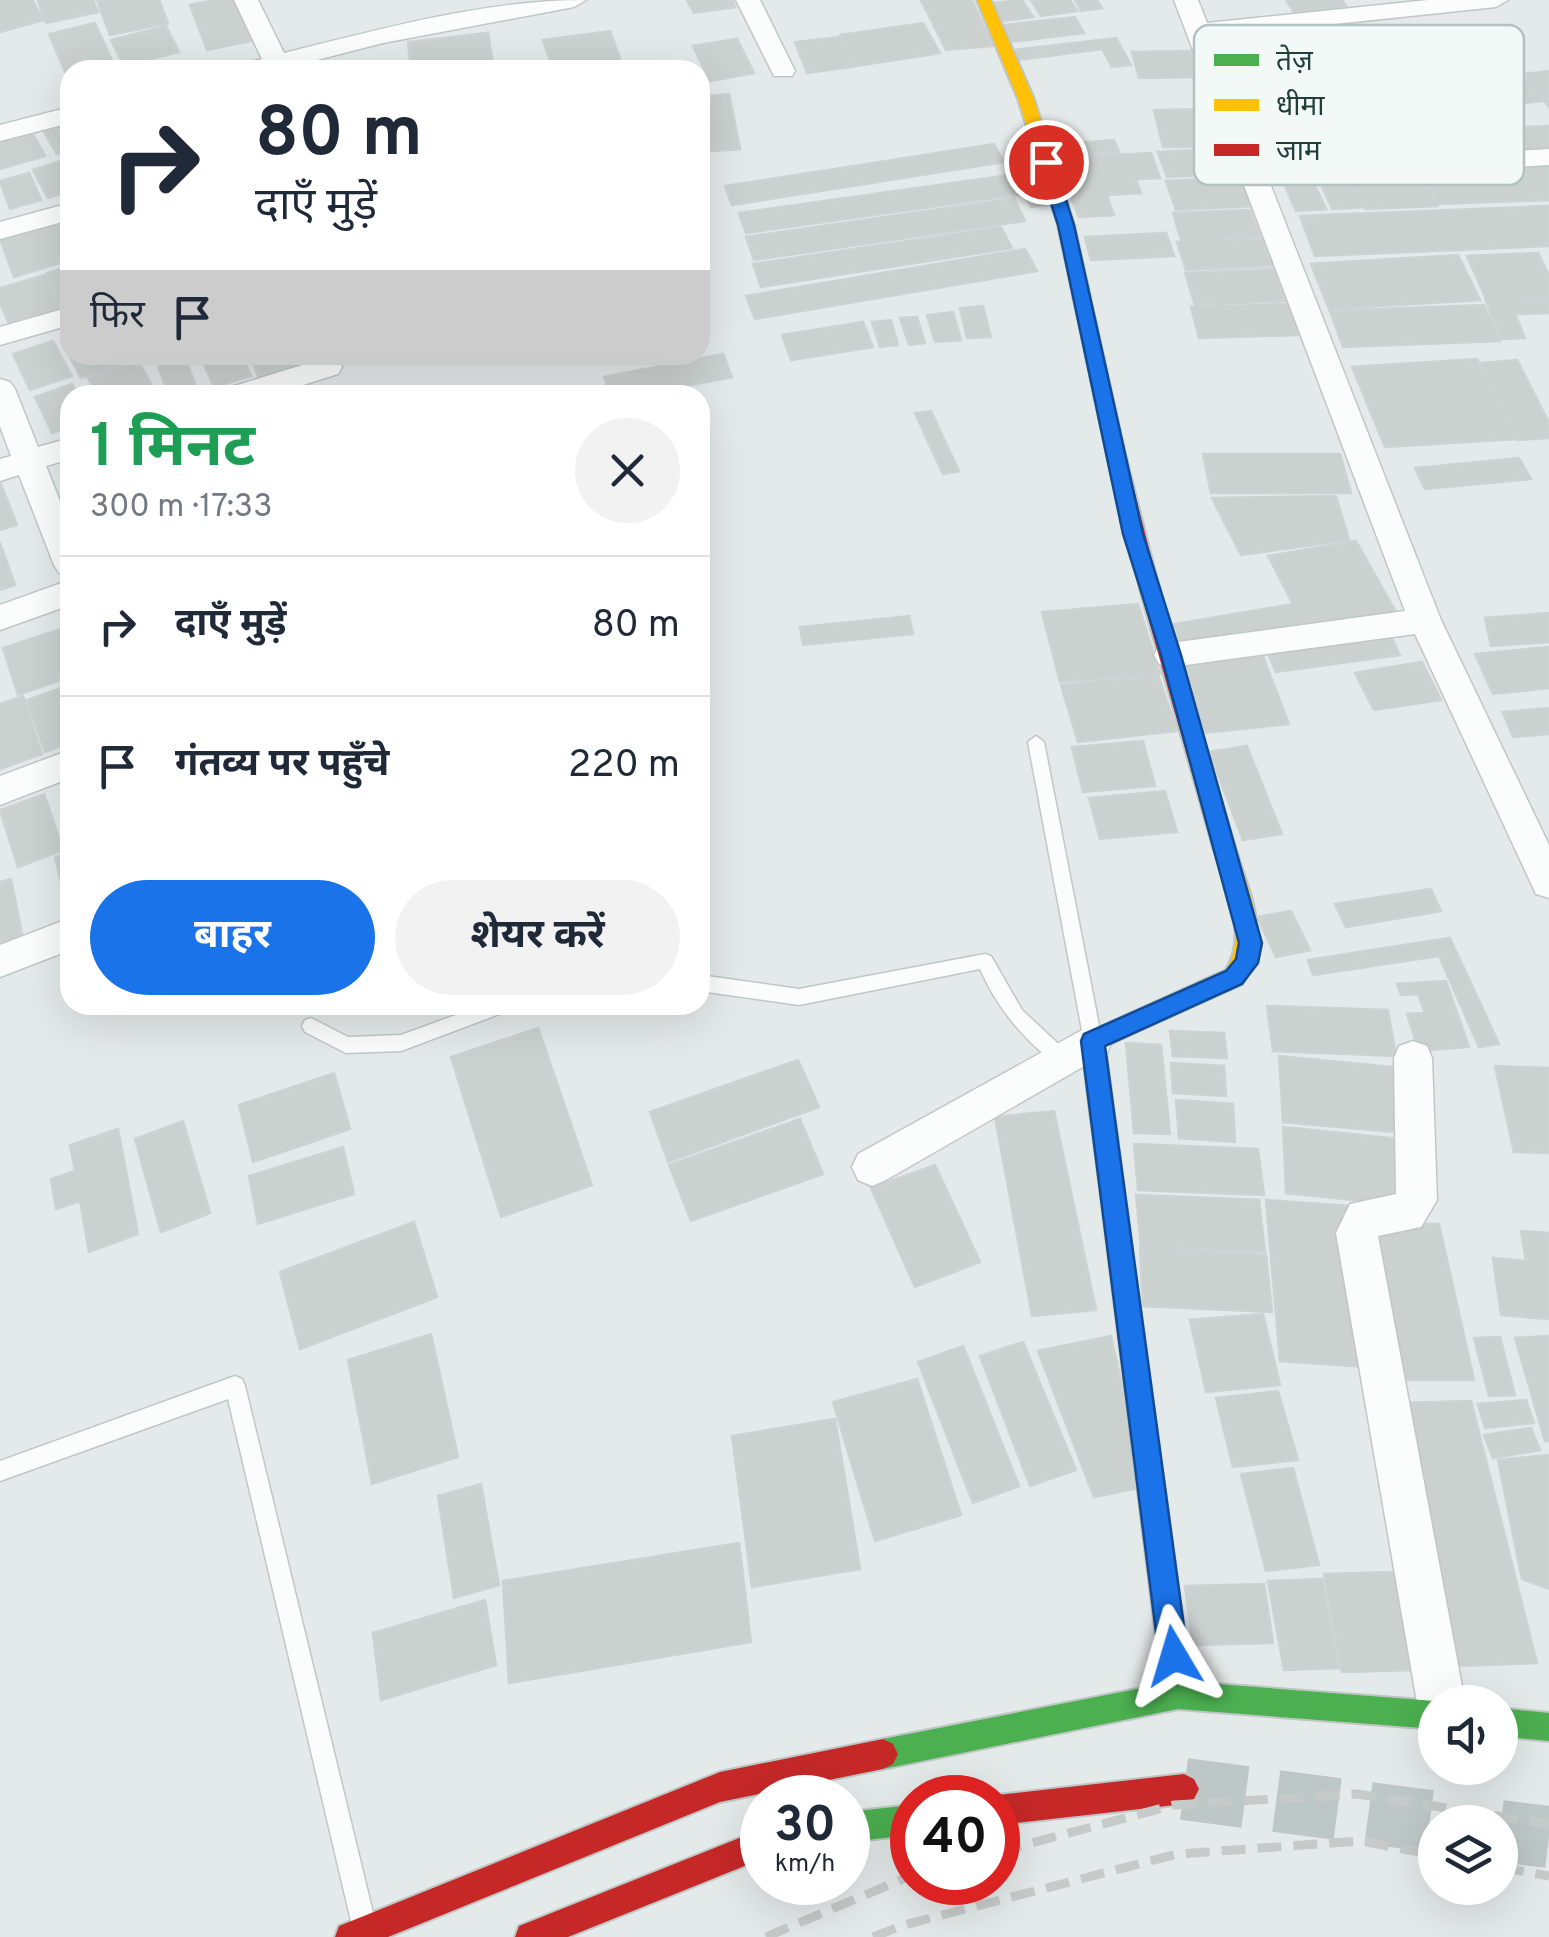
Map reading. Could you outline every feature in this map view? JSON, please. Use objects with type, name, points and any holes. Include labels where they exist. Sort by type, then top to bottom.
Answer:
[{"type":"street","points":[[246,0],[275,60]]},
{"type":"street","points":[[315,60],[383,36],[574,0]]},
{"type":"street","points":[[748,0],[783,71]]},
{"type":"street","points":[[872,1167],[1077,1050],[1234,978],[1246,963],[1250,943],[1171,655],[1128,516],[1066,225],[1026,100],[984,0]]},
{"type":"street","points":[[1186,0],[1198,25]]},
{"type":"street","points":[[1266,25],[1496,0]]},
{"type":"street","points":[[0,132],[60,117]]},
{"type":"street","points":[[1524,158],[1549,157]]},
{"type":"street","points":[[1260,185],[1426,620],[1549,883]]},
{"type":"street","points":[[0,231],[60,214]]},
{"type":"street","points":[[0,336],[60,319]]},
{"type":"street","points":[[270,385],[328,367]]},
{"type":"street","points":[[0,389],[14,465],[60,547]]},
{"type":"street","points":[[14,465],[60,451]]},
{"type":"street","points":[[0,618],[60,596]]},
{"type":"street","points":[[1171,655],[1426,620]]},
{"type":"street","points":[[0,792],[60,768]]},
{"type":"street","points":[[0,961],[60,938]]},
{"type":"street","points":[[1077,1050],[1178,1695]]},
{"type":"street","points":[[1413,1058],[1417,1200],[1407,1213],[1364,1218],[1357,1233],[1438,1685]]},
{"type":"street","points":[[336,1937],[357,1933],[720,1787],[1178,1695],[1418,1714]]},
{"type":"street","points":[[1518,1724],[1549,1727]]},
{"type":"street","points":[[1020,1808],[1184,1789]]},
{"type":"street","points":[[530,1937],[740,1853]]},
{"type":"lane","points":[[710,984],[798,996],[985,961],[1004,1005],[1026,1030],[1077,1050],[1036,742]]},
{"type":"lane","points":[[311,1026],[346,1045],[402,1043],[477,1015]]},
{"type":"lane","points":[[0,1471],[235,1386],[357,1933]]},
{"type":"building","points":[[0,0],[32,0],[44,20],[0,32]]},
{"type":"building","points":[[38,0],[93,0],[98,12],[46,23]]},
{"type":"building","points":[[97,0],[159,0],[168,23],[110,35]]},
{"type":"building","points":[[239,0],[255,40],[207,50],[190,5]]},
{"type":"building","points":[[687,0],[732,0],[735,7],[694,13]]},
{"type":"building","points":[[921,0],[972,0],[993,46],[946,50]]},
{"type":"building","points":[[1022,0],[1033,17],[1003,21],[992,3]]},
{"type":"building","points":[[1031,0],[1070,0],[1077,11],[1041,16]]},
{"type":"building","points":[[1075,0],[1097,0],[1102,8],[1081,11]]},
{"type":"building","points":[[1286,0],[1342,0],[1346,6],[1294,12]]},
{"type":"building","points":[[1075,17],[1084,33],[1012,42],[1004,25]]},
{"type":"building","points":[[95,23],[112,60],[60,60],[49,34]]},
{"type":"building","points":[[923,23],[940,53],[855,66],[840,35]]},
{"type":"building","points":[[166,26],[179,52],[148,60],[121,60],[111,40]]},
{"type":"building","points":[[610,31],[620,60],[550,60],[543,40]]},
{"type":"building","points":[[488,33],[492,60],[410,60],[408,42]]},
{"type":"building","points":[[840,37],[853,67],[807,73],[795,42]]},
{"type":"building","points":[[1116,38],[1131,65],[1112,67],[1102,49],[1018,60],[1013,50]]},
{"type":"building","points":[[737,39],[754,73],[710,81],[710,60],[700,60],[693,46]]},
{"type":"building","points":[[1194,51],[1194,77],[1139,78],[1132,52]]},
{"type":"building","points":[[1549,73],[1549,107],[1525,74]]},
{"type":"building","points":[[1524,79],[1528,79],[1544,101],[1525,103]]},
{"type":"building","points":[[729,94],[740,149],[710,151],[710,96]]},
{"type":"building","points":[[1194,109],[1194,147],[1163,147],[1154,110]]},
{"type":"building","points":[[60,121],[60,153],[57,154],[41,127]]},
{"type":"building","points":[[1549,126],[1549,149],[1524,150],[1524,127]]},
{"type":"building","points":[[32,132],[45,156],[0,169],[0,141]]},
{"type":"building","points":[[1114,140],[1119,152],[1052,157],[1047,145]]},
{"type":"building","points":[[994,144],[1004,162],[732,205],[725,186]]},
{"type":"building","points":[[1194,150],[1194,176],[1167,177],[1158,152]]},
{"type":"building","points":[[1151,153],[1160,178],[1136,179],[1141,193],[1107,195],[1114,215],[1079,217],[1054,158]]},
{"type":"building","points":[[60,161],[60,194],[48,198],[33,170]]},
{"type":"building","points":[[1549,165],[1549,200],[1438,204],[1429,185],[1524,185],[1524,166]]},
{"type":"building","points":[[1030,172],[1047,205],[1031,207],[1024,194],[746,233],[739,213]]},
{"type":"building","points":[[29,173],[41,200],[10,209],[0,181]]},
{"type":"building","points":[[1166,181],[1246,185],[1254,206],[1176,210]]},
{"type":"building","points":[[1285,185],[1315,185],[1326,209],[1296,211]]},
{"type":"building","points":[[1321,185],[1355,185],[1365,207],[1332,209]]},
{"type":"building","points":[[1357,185],[1427,185],[1437,206],[1366,209]]},
{"type":"building","points":[[1014,198],[1025,221],[754,260],[746,237]]},
{"type":"building","points":[[1549,206],[1549,246],[1315,256],[1300,216]]},
{"type":"building","points":[[1250,210],[1260,236],[1181,240],[1173,213]]},
{"type":"building","points":[[60,222],[60,263],[14,277],[0,239]]},
{"type":"building","points":[[1001,227],[1012,248],[761,287],[753,264]]},
{"type":"building","points":[[1166,233],[1174,256],[1091,260],[1085,237]]},
{"type":"building","points":[[1261,238],[1272,266],[1186,270],[1177,242]]},
{"type":"building","points":[[1025,249],[1037,271],[755,319],[746,296]]},
{"type":"building","points":[[1538,253],[1549,276],[1549,298],[1487,301],[1467,256]]},
{"type":"building","points":[[1458,255],[1480,300],[1329,309],[1311,264]]},
{"type":"building","points":[[60,269],[60,303],[47,273]]},
{"type":"building","points":[[1273,269],[1285,301],[1195,305],[1185,273]]},
{"type":"building","points":[[45,275],[60,309],[9,324],[0,303],[0,288]]},
{"type":"building","points":[[1549,300],[1549,313],[1515,314],[1525,338],[1501,339],[1486,301]]},
{"type":"building","points":[[1287,304],[1299,335],[1199,338],[1191,307]]},
{"type":"building","points":[[1484,305],[1500,341],[1343,347],[1330,311]]},
{"type":"building","points":[[983,306],[991,337],[967,338],[960,308]]},
{"type":"building","points":[[953,312],[961,340],[935,342],[927,315]]},
{"type":"building","points":[[917,317],[925,343],[909,345],[900,318]]},
{"type":"building","points":[[891,320],[898,345],[880,347],[872,322]]},
{"type":"building","points":[[863,322],[873,347],[791,360],[782,335]]},
{"type":"building","points":[[53,341],[60,354],[60,365],[66,365],[72,376],[30,390],[13,354]]},
{"type":"building","points":[[723,354],[732,377],[690,385],[607,385],[604,377],[666,365],[710,365],[710,357]]},
{"type":"building","points":[[1477,359],[1516,439],[1385,447],[1352,367]]},
{"type":"building","points":[[1517,360],[1549,423],[1549,438],[1518,440],[1480,363]]},
{"type":"building","points":[[74,365],[119,365],[81,378]]},
{"type":"building","points":[[126,365],[140,365],[152,385],[92,385],[88,378]]},
{"type":"building","points":[[158,365],[188,365],[195,385],[165,385]]},
{"type":"building","points":[[204,365],[246,365],[251,376],[221,385],[213,385]]},
{"type":"building","points":[[253,365],[300,366],[259,378]]},
{"type":"building","points":[[60,388],[60,430],[52,433],[35,397]]},
{"type":"building","points":[[931,411],[959,471],[943,474],[915,413]]},
{"type":"building","points":[[1203,454],[1340,454],[1351,493],[1211,493]]},
{"type":"building","points":[[1519,458],[1531,479],[1425,489],[1415,468]]},
{"type":"building","points":[[0,482],[17,525],[0,530]]},
{"type":"building","points":[[1336,496],[1349,540],[1241,555],[1212,498]]},
{"type":"building","points":[[1356,541],[1396,612],[1181,648],[1170,625],[1293,604],[1268,556]]},
{"type":"building","points":[[0,543],[15,585],[0,590]]},
{"type":"building","points":[[1138,604],[1160,674],[1060,682],[1042,612]]},
{"type":"building","points":[[1549,613],[1549,642],[1491,646],[1485,618]]},
{"type":"building","points":[[909,616],[913,634],[803,645],[800,627]]},
{"type":"building","points":[[60,629],[60,680],[18,695],[3,648]]},
{"type":"building","points":[[1388,631],[1400,655],[1276,672],[1265,646]]},
{"type":"building","points":[[1549,647],[1549,688],[1493,694],[1475,654]]},
{"type":"building","points":[[1262,654],[1289,724],[1204,733],[1179,663]]},
{"type":"building","points":[[1422,662],[1441,700],[1374,710],[1355,673]]},
{"type":"building","points":[[1158,675],[1177,731],[1078,742],[1061,685]]},
{"type":"building","points":[[60,688],[60,747],[45,752],[27,700]]},
{"type":"building","points":[[23,696],[42,754],[0,769],[0,704]]},
{"type":"building","points":[[1549,708],[1549,734],[1513,737],[1503,712]]},
{"type":"building","points":[[1143,741],[1155,786],[1083,792],[1072,747]]},
{"type":"building","points":[[1247,746],[1282,834],[1243,840],[1209,752]]},
{"type":"building","points":[[1165,791],[1177,832],[1100,839],[1089,798]]},
{"type":"building","points":[[44,794],[60,851],[18,867],[0,810]]},
{"type":"building","points":[[11,879],[25,948],[0,956],[0,882]]},
{"type":"building","points":[[1431,889],[1441,911],[1346,927],[1335,904]]},
{"type":"building","points":[[1291,911],[1310,950],[1276,957],[1257,917]]},
{"type":"building","points":[[1450,938],[1499,1044],[1479,1047],[1439,956],[1313,975],[1308,960]]},
{"type":"building","points":[[1446,981],[1469,1047],[1419,1051],[1407,1014],[1425,1013],[1418,994],[1401,995],[1397,984]]},
{"type":"building","points":[[1267,1006],[1388,1010],[1396,1056],[1273,1051]]},
{"type":"building","points":[[538,1028],[592,1185],[501,1217],[451,1057]]},
{"type":"building","points":[[1170,1031],[1224,1033],[1227,1058],[1173,1056]]},
{"type":"building","points":[[1126,1043],[1161,1045],[1170,1134],[1134,1133]]},
{"type":"building","points":[[1279,1056],[1401,1068],[1408,1133],[1283,1122]]},
{"type":"building","points":[[798,1060],[819,1107],[668,1162],[650,1112]]},
{"type":"building","points":[[1171,1063],[1224,1066],[1226,1096],[1173,1093]]},
{"type":"building","points":[[1495,1066],[1549,1068],[1549,1153],[1514,1152]]},
{"type":"building","points":[[334,1073],[350,1129],[253,1162],[239,1105]]},
{"type":"building","points":[[1176,1100],[1233,1104],[1235,1142],[1179,1138]]},
{"type":"building","points":[[1054,1111],[1096,1310],[1032,1316],[995,1117]]},
{"type":"building","points":[[800,1119],[823,1174],[691,1221],[669,1165]]},
{"type":"building","points":[[183,1121],[210,1213],[161,1232],[135,1139]]},
{"type":"building","points":[[1283,1127],[1399,1139],[1406,1205],[1286,1193]]},
{"type":"building","points":[[118,1129],[138,1234],[89,1252],[80,1201],[56,1209],[51,1179],[75,1171],[70,1145]]},
{"type":"building","points":[[1134,1144],[1258,1149],[1264,1195],[1138,1190]]},
{"type":"building","points":[[343,1147],[354,1194],[258,1224],[249,1176]]},
{"type":"building","points":[[935,1165],[980,1262],[915,1287],[871,1188]]},
{"type":"building","points":[[1136,1195],[1259,1200],[1265,1252],[1141,1247]]},
{"type":"building","points":[[1266,1200],[1348,1206],[1366,1367],[1280,1361]]},
{"type":"building","points":[[414,1222],[437,1297],[300,1349],[280,1272]]},
{"type":"building","points":[[1366,1224],[1439,1224],[1474,1380],[1397,1380]]},
{"type":"building","points":[[1521,1231],[1549,1233],[1549,1319],[1501,1315],[1493,1258],[1526,1261]]},
{"type":"building","points":[[1140,1248],[1266,1255],[1272,1312],[1143,1306]]},
{"type":"building","points":[[1263,1314],[1280,1385],[1206,1392],[1190,1320]]},
{"type":"building","points":[[431,1334],[458,1457],[372,1484],[348,1360]]},
{"type":"building","points":[[1111,1336],[1144,1487],[1094,1497],[1038,1351]]},
{"type":"building","points":[[1549,1336],[1549,1441],[1545,1441],[1515,1338]]},
{"type":"building","points":[[1500,1337],[1515,1395],[1489,1396],[1474,1338]]},
{"type":"building","points":[[1023,1342],[1076,1470],[1030,1486],[980,1356]]},
{"type":"building","points":[[963,1346],[1019,1486],[973,1503],[918,1362]]},
{"type":"building","points":[[917,1379],[961,1515],[875,1541],[833,1402]]},
{"type":"building","points":[[1278,1391],[1298,1460],[1233,1467],[1216,1398]]},
{"type":"building","points":[[1526,1400],[1534,1423],[1485,1428],[1478,1404]]},
{"type":"building","points":[[1471,1401],[1537,1663],[1458,1666],[1399,1403]]},
{"type":"building","points":[[835,1419],[860,1569],[752,1587],[732,1436]]},
{"type":"building","points":[[1531,1428],[1540,1450],[1493,1458],[1484,1435]]},
{"type":"building","points":[[1549,1455],[1549,1589],[1522,1579],[1498,1460]]},
{"type":"building","points":[[1293,1468],[1319,1565],[1266,1571],[1241,1474]]},
{"type":"building","points":[[481,1484],[499,1585],[454,1598],[438,1496]]},
{"type":"building","points":[[739,1543],[751,1642],[509,1683],[503,1581]]},
{"type":"building","points":[[1395,1572],[1416,1670],[1342,1672],[1324,1574]]},
{"type":"building","points":[[1322,1579],[1339,1668],[1284,1670],[1268,1581]]},
{"type":"building","points":[[1264,1584],[1273,1643],[1193,1645],[1185,1586]]},
{"type":"building","points":[[485,1600],[496,1665],[381,1700],[373,1633]]},
{"type":"tunnel","points":[[1184,1789],[1418,1820]]},
{"type":"tunnel","points":[[1518,1833],[1549,1837]]},
{"type":"railway","points":[[1020,1846],[1174,1805],[1357,1794],[1549,1824]]},
{"type":"railway","points":[[873,1937],[904,1925],[1177,1854],[1361,1841],[1418,1852]]},
{"type":"railway","points":[[1518,1870],[1549,1876]]},
{"type":"railway","points":[[766,1937],[890,1884]]},
{"type":"traffic: fast","points":[[1114,1204],[1178,1695]]},
{"type":"traffic: fast","points":[[883,1754],[1178,1695],[1418,1714]]},
{"type":"traffic: fast","points":[[1518,1724],[1549,1727]]},
{"type":"traffic: fast","points":[[870,1825],[890,1822]]},
{"type":"traffic: slow","points":[[984,0],[1026,99],[1066,225],[1115,450]]},
{"type":"traffic: slow","points":[[1114,1204],[1093,1041],[1234,977],[1243,963],[1247,931],[1224,847]]},
{"type":"traffic: jam","points":[[1115,450],[1152,600],[1224,847]]},
{"type":"traffic: jam","points":[[350,1937],[720,1787],[883,1754]]},
{"type":"traffic: jam","points":[[1020,1808],[1184,1789]]},
{"type":"traffic: jam","points":[[530,1937],[740,1853]]},
{"type":"route","points":[[1046,162],[1066,225],[1133,534],[1171,655],[1250,943],[1246,963],[1234,978],[1092,1041],[1174,1656]]}]
